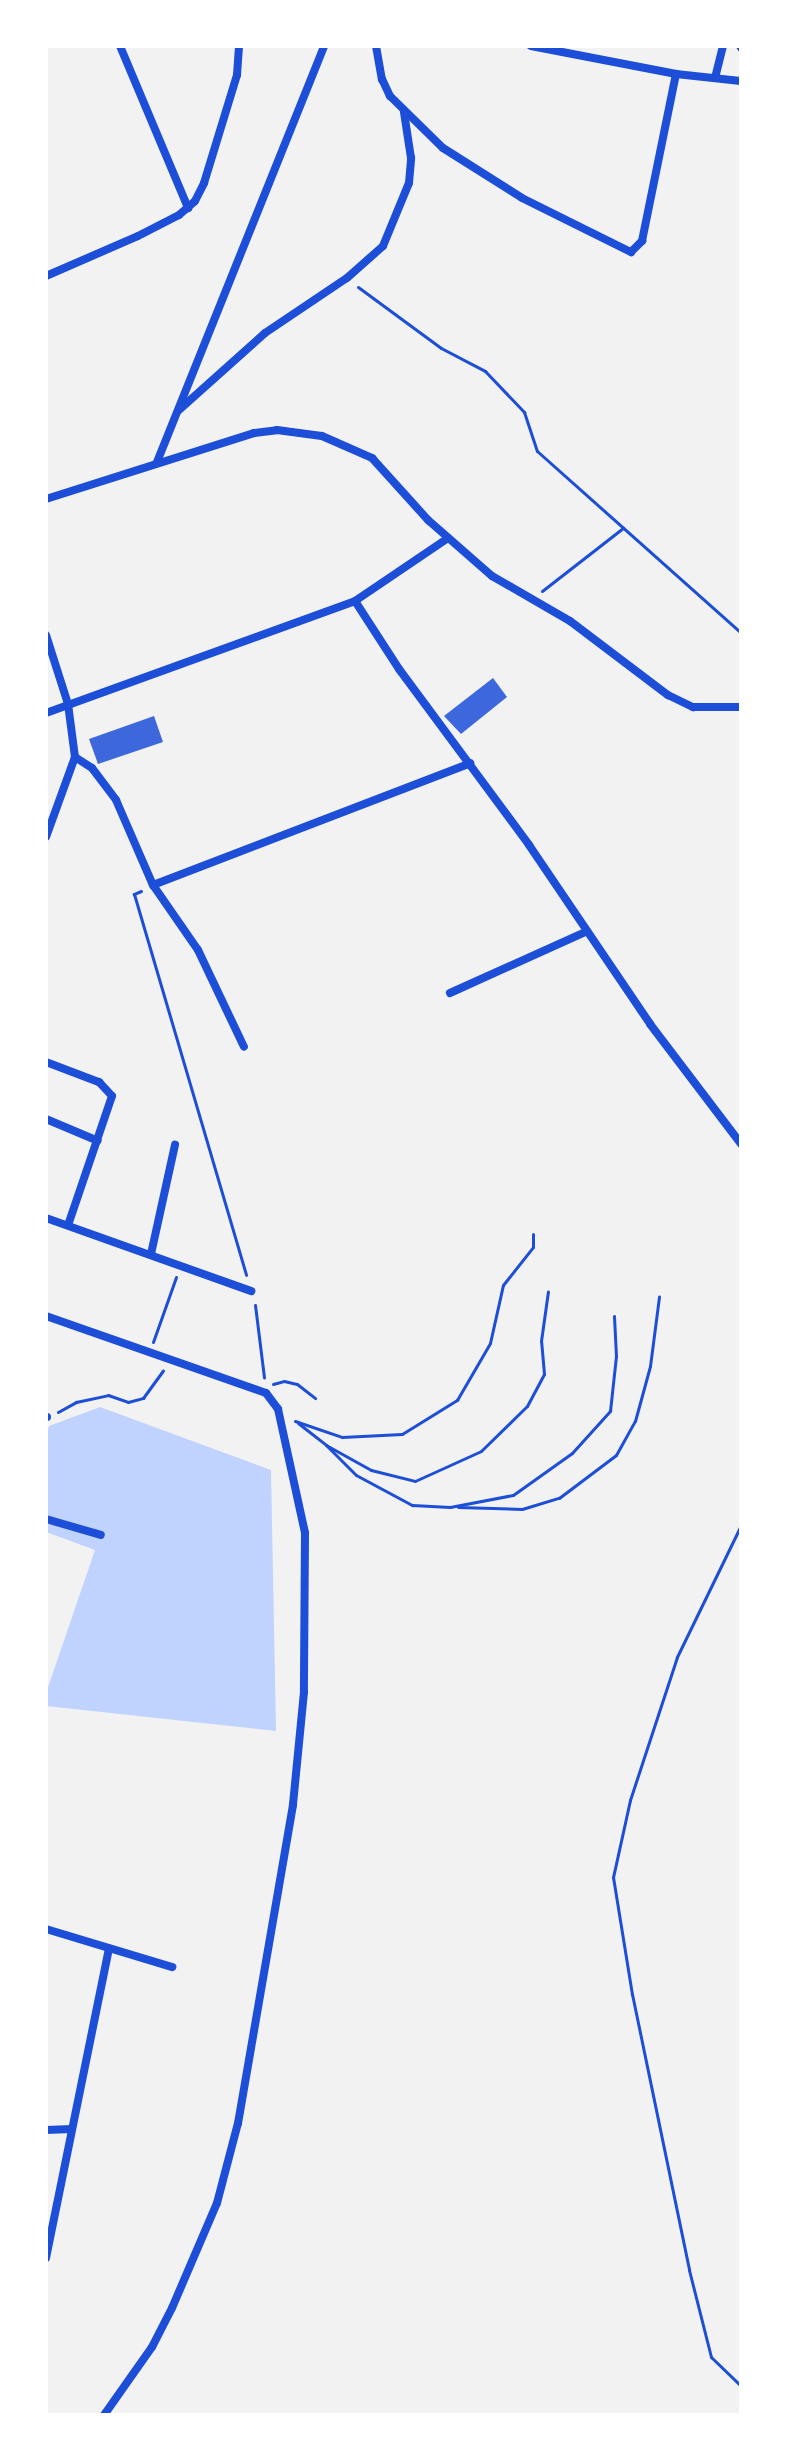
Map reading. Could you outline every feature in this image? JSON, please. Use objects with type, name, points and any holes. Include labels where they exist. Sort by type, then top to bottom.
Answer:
[{"type":"street","points":[[120,46],[188,208]]},
{"type":"street","points":[[46,276],[138,236],[188,208],[204,183],[237,75],[239,46]]},
{"type":"street","points":[[157,462],[324,46]]},
{"type":"street","points":[[376,46],[382,79],[404,112],[443,148],[522,198],[631,252],[642,241],[676,74]]},
{"type":"street","points":[[531,46],[676,74],[741,81]]},
{"type":"street","points":[[715,78],[723,46]]},
{"type":"street","points":[[177,412],[265,333],[347,278],[383,246],[404,201],[411,169],[404,112]]},
{"type":"street","points":[[46,499],[254,433],[277,430],[322,436],[372,458],[448,538],[492,576],[570,621],[668,695],[693,707],[741,707]]},
{"type":"street","points":[[46,713],[355,601],[448,538]]},
{"type":"street","points":[[355,601],[399,669],[470,763],[650,1024],[741,1144]]},
{"type":"street","points":[[46,635],[68,704],[75,757],[46,837]]},
{"type":"street","points":[[75,757],[107,785],[153,885],[198,950],[244,1047]]},
{"type":"street","points":[[153,885],[470,763]]},
{"type":"street","points":[[450,993],[587,931]]},
{"type":"street","points":[[46,1062],[105,1086],[112,1102],[68,1225]]},
{"type":"street","points":[[46,1119],[98,1141]]},
{"type":"street","points":[[151,1254],[175,1145]]},
{"type":"street","points":[[46,1218],[251,1291]]},
{"type":"street","points":[[46,1316],[266,1393],[278,1409],[305,1533],[304,1692],[293,1805],[244,2095],[217,2203],[152,2347],[104,2415]]},
{"type":"street","points":[[46,1519],[101,1535]]},
{"type":"street","points":[[46,1929],[172,1967]]},
{"type":"street","points":[[46,2258],[109,1948]]},
{"type":"street","points":[[46,2130],[72,2129]]},
{"type":"path","points":[[347,278],[441,348],[485,371],[524,412],[537,451],[741,633]]},
{"type":"path","points":[[529,600],[623,528]]},
{"type":"path","points":[[153,885],[134,894],[256,1306],[266,1393]]},
{"type":"path","points":[[295,1421],[342,1437],[402,1434],[457,1400],[490,1343],[503,1285],[533,1247],[533,1234]]},
{"type":"path","points":[[149,1353],[180,1266]]},
{"type":"path","points":[[326,1445],[371,1470],[415,1481],[481,1451],[527,1406],[544,1374],[541,1341],[548,1291]]},
{"type":"path","points":[[285,1411],[356,1475],[412,1505],[522,1509],[559,1498],[616,1455],[635,1421],[650,1366],[659,1297]]},
{"type":"path","points":[[450,1507],[513,1495],[572,1453],[610,1411],[616,1356],[614,1316]]},
{"type":"path","points":[[47,1417],[76,1402],[108,1395],[128,1402],[143,1398],[169,1359]]},
{"type":"path","points":[[266,1393],[275,1382],[284,1381],[297,1384],[315,1398]]},
{"type":"path","points":[[741,1525],[677,1657],[630,1800],[613,1877],[632,1994],[696,2299],[711,2357],[741,2386]]},
{"type":"water","points":[[100,1407],[271,1470],[276,1731],[46,1706],[46,1693],[95,1550],[46,1532],[46,1438],[49,1426]]},
{"type":"building","points":[[493,678],[507,697],[461,734],[444,716]]},
{"type":"building","points":[[154,716],[163,742],[98,764],[89,739]]}]
